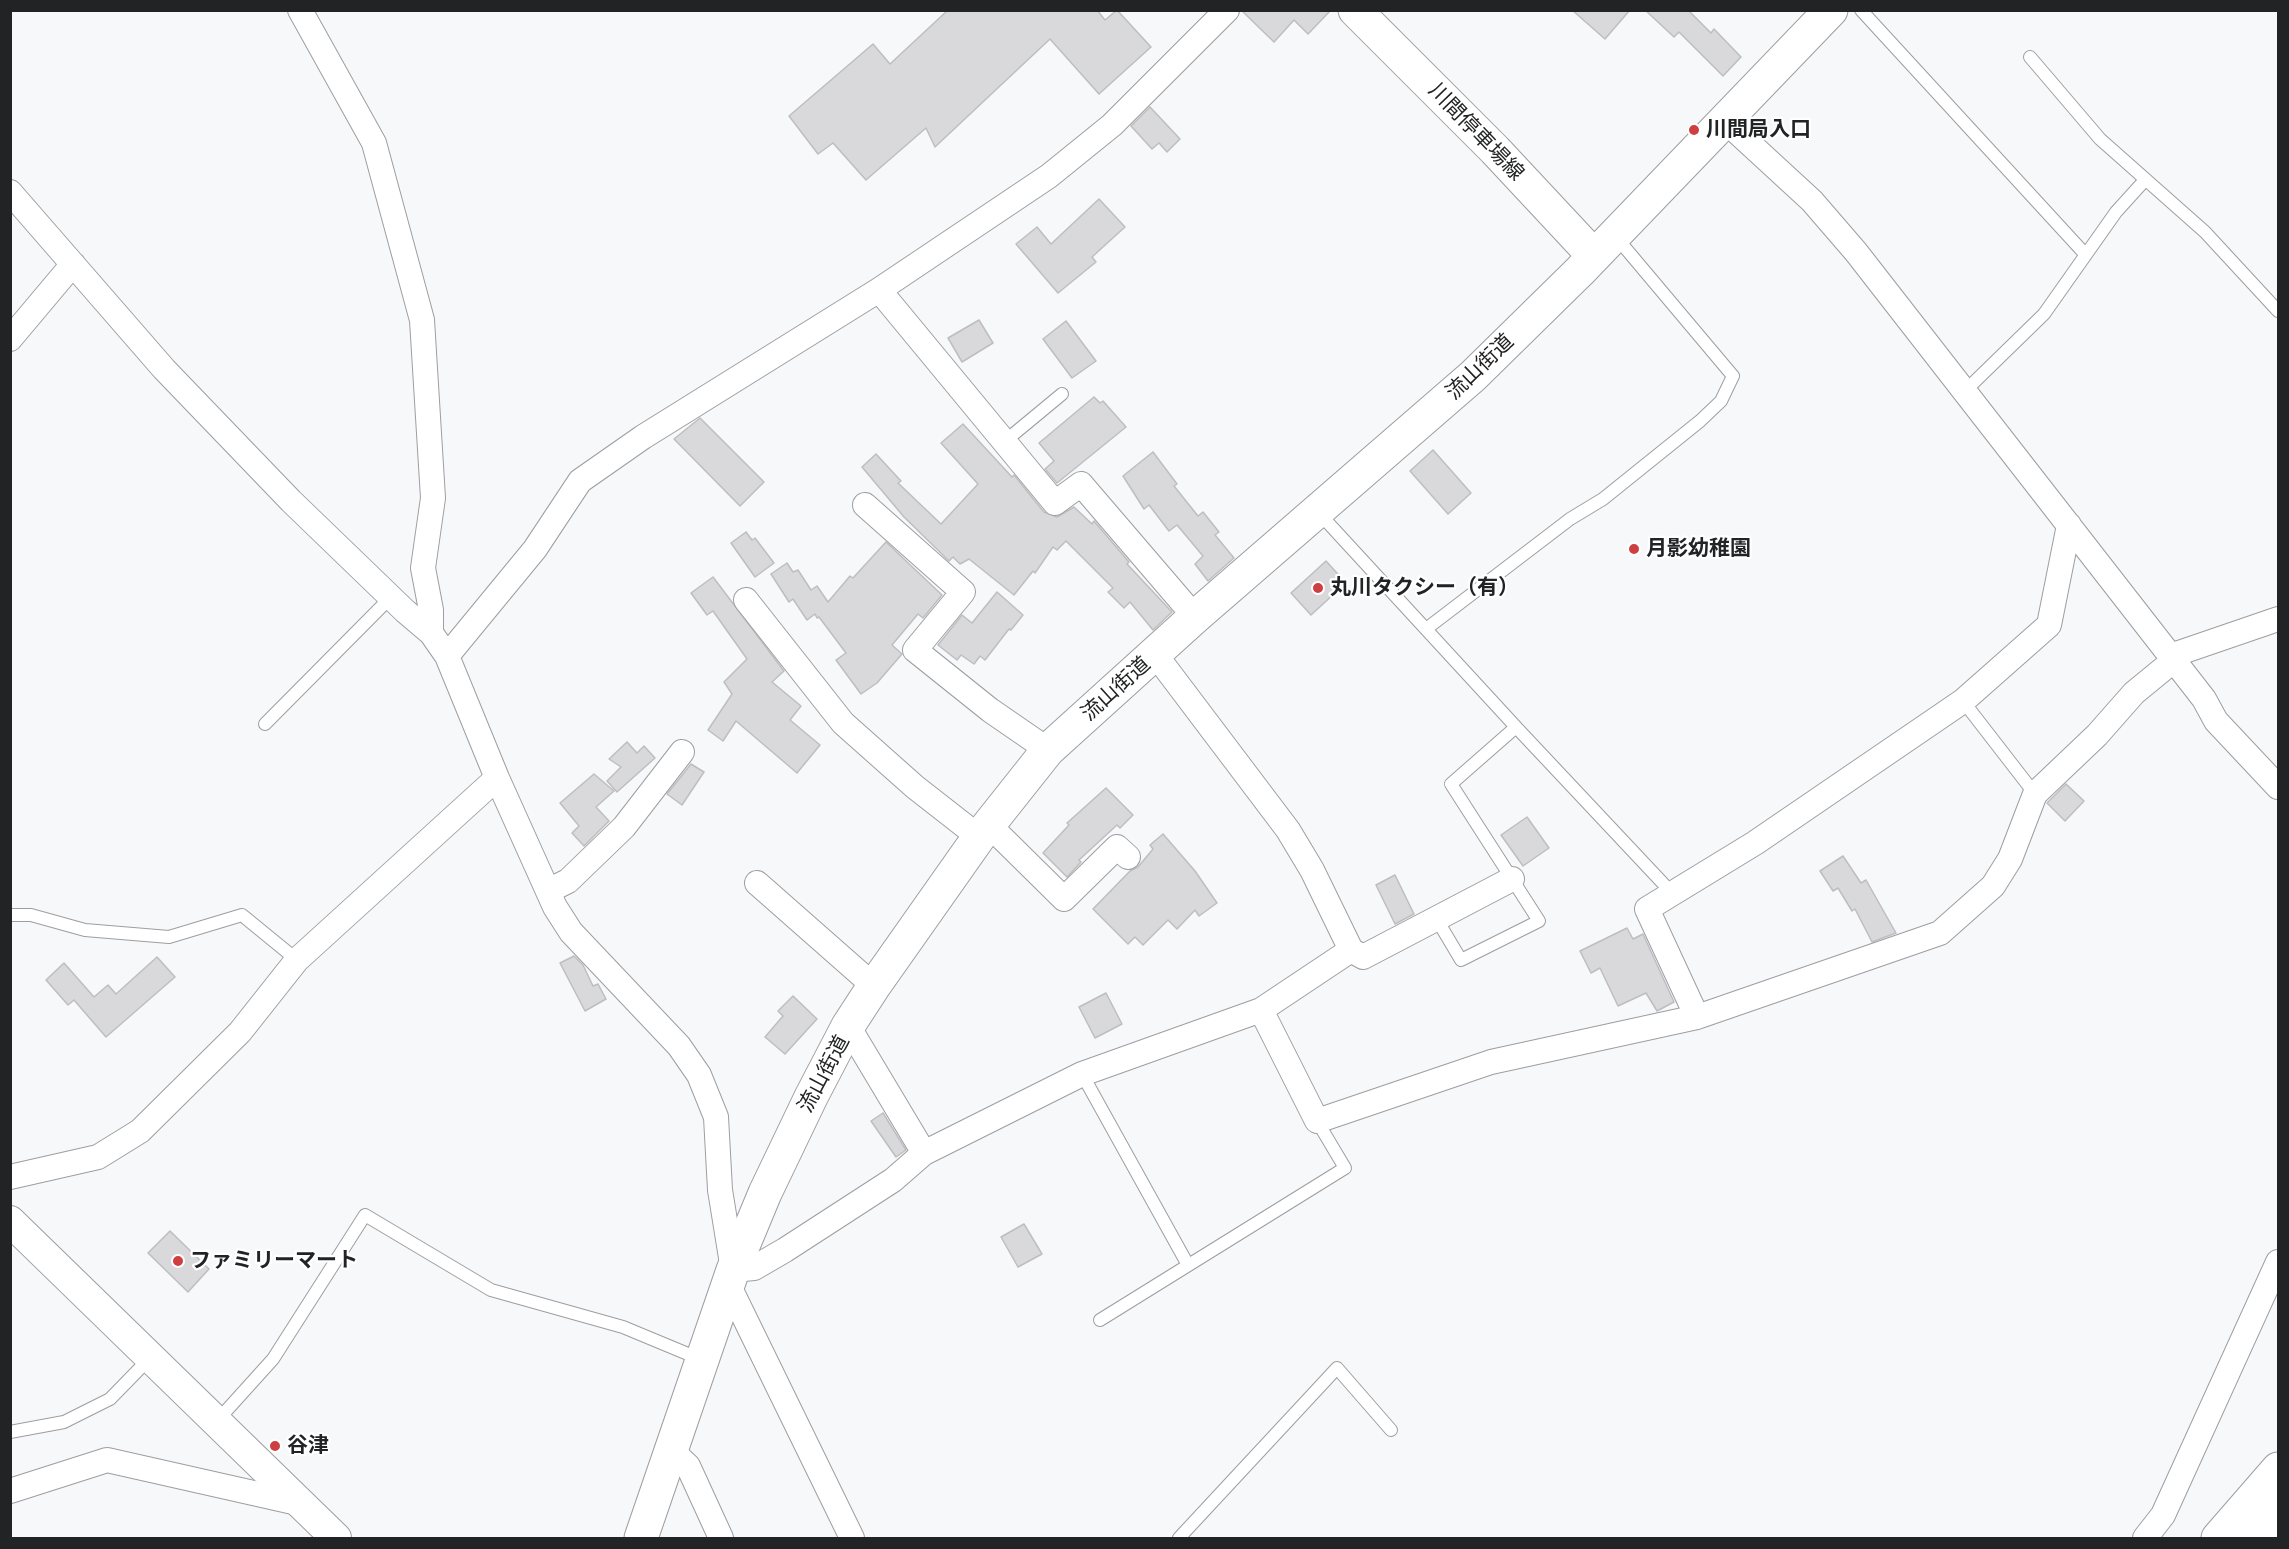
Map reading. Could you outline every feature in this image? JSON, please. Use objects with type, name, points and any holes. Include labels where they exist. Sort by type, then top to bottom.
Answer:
[{"type":"main road","name":"川間停車場線","points":[[1355,10],[1495,150],[1604,245]]},
{"type":"main road","name":"流山街道","points":[[641,1539],[700,1359],[765,1193],[848,1026],[984,831],[1048,750],[1473,375],[1604,245],[1831,10]]},
{"type":"main road","points":[[2218,1539],[2278,1469]]},
{"type":"main road","points":[[2254,1539],[2278,1510]]},
{"type":"street","points":[[300,10],[374,143],[422,320],[434,498],[423,568],[430,610],[431,633]]},
{"type":"street","points":[[447,656],[535,549],[580,481],[652,431],[879,290],[1049,176],[1112,125],[1227,10]]},
{"type":"street","points":[[1724,120],[1812,201],[1895,301],[2204,699],[2216,721],[2278,787]]},
{"type":"street","points":[[10,192],[164,369],[291,501],[431,633],[447,656],[497,778],[548,891],[571,932],[679,1046],[699,1075],[716,1117],[720,1190],[731,1277],[852,1539]]},
{"type":"street","points":[[10,339],[73,264]]},
{"type":"street","points":[[879,290],[1055,503],[1081,484],[1195,618]]},
{"type":"street","points":[[865,505],[963,592],[915,650],[990,710],[1048,750]]},
{"type":"street","points":[[1697,1017],[1647,909],[1755,843],[1963,701],[2049,625],[2069,525]]},
{"type":"street","points":[[746,600],[843,723],[915,787],[984,831],[1064,899],[1117,847],[1128,857]]},
{"type":"street","points":[[1261,1010],[1317,1121],[1491,1062],[1697,1017],[1940,933],[1993,886],[2010,859],[2035,794],[2097,735],[2134,693],[2171,658],[2278,619]]},
{"type":"street","points":[[1155,654],[1288,830],[1312,870],[1352,950],[1363,957],[1512,879]]},
{"type":"street","points":[[548,891],[568,881],[624,827],[682,752]]},
{"type":"street","points":[[10,1177],[98,1157],[140,1131],[240,1032],[297,960],[497,778]]},
{"type":"street","points":[[757,883],[874,986]]},
{"type":"street","points":[[731,1277],[754,1268],[785,1250],[893,1180],[924,1153],[1082,1074],[1261,1010],[1352,950]]},
{"type":"street","points":[[848,1026],[924,1153]]},
{"type":"street","points":[[10,1221],[336,1539]]},
{"type":"street","points":[[2145,1539],[2163,1515],[2278,1262]]},
{"type":"street","points":[[670,1449],[688,1466],[721,1539]]},
{"type":"street","points":[[10,1491],[107,1460],[302,1504]]},
{"type":"lane","points":[[1861,10],[2085,254]]},
{"type":"lane","points":[[2030,57],[2100,139],[2205,232],[2278,311]]},
{"type":"lane","points":[[1964,392],[2044,314],[2116,212],[2145,180]]},
{"type":"lane","points":[[1426,629],[1570,519],[1604,499],[1691,428],[1720,401],[1733,376],[1604,245]]},
{"type":"lane","points":[[1004,442],[1062,394]]},
{"type":"lane","points":[[1318,512],[1673,894]]},
{"type":"lane","points":[[265,724],[391,597]]},
{"type":"lane","points":[[1963,701],[2035,794]]},
{"type":"lane","points":[[1436,918],[1461,960],[1539,921],[1450,784],[1516,727]]},
{"type":"lane","points":[[10,915],[32,915],[85,930],[169,937],[242,915],[297,960]]},
{"type":"lane","points":[[1082,1074],[1188,1265]]},
{"type":"lane","points":[[1100,1320],[1345,1168],[1317,1121]]},
{"type":"lane","points":[[217,1421],[273,1359],[365,1215],[491,1290],[623,1327],[700,1359]]},
{"type":"lane","points":[[10,1432],[64,1422],[110,1400],[151,1358]]},
{"type":"lane","points":[[1179,1539],[1337,1368],[1391,1430]]},
{"type":"building","points":[[948,10],[1097,10],[1105,20],[1117,10],[1151,47],[1099,94],[1050,39],[935,147],[926,128],[866,180],[833,143],[818,154],[789,116],[873,44],[890,64]]},
{"type":"building","points":[[1241,10],[1331,10],[1308,34],[1294,20],[1274,42]]},
{"type":"building","points":[[1572,10],[1630,10],[1605,39]]},
{"type":"building","points":[[1645,10],[1688,10],[1711,33],[1714,29],[1741,57],[1723,76],[1679,32],[1674,37]]},
{"type":"building","points":[[1150,107],[1180,139],[1167,152],[1159,143],[1152,149],[1131,126]]},
{"type":"building","points":[[1099,199],[1125,227],[1092,257],[1096,262],[1058,293],[1016,244],[1037,227],[1051,244]]},
{"type":"building","points":[[979,320],[993,343],[962,362],[948,338]]},
{"type":"building","points":[[1066,321],[1096,361],[1072,378],[1043,339]]},
{"type":"building","points":[[1094,397],[1100,403],[1103,401],[1126,427],[1057,483],[1045,469],[1054,461],[1039,443]]},
{"type":"building","points":[[700,418],[764,482],[740,506],[674,439]]},
{"type":"building","points":[[963,424],[1012,477],[1014,475],[1044,512],[1057,517],[1074,507],[1092,524],[1094,521],[1129,562],[1127,564],[1172,612],[1153,630],[1130,602],[1124,608],[1108,592],[1113,588],[1066,541],[1057,550],[1053,547],[1035,573],[1033,571],[1014,595],[969,559],[960,564],[953,557],[949,561],[904,517],[862,467],[876,454],[901,481],[898,483],[941,524],[978,484],[941,443]]},
{"type":"building","points":[[1433,450],[1471,493],[1448,514],[1410,471]]},
{"type":"building","points":[[1153,452],[1177,484],[1174,486],[1198,516],[1203,512],[1219,532],[1215,535],[1234,558],[1208,581],[1195,564],[1203,556],[1177,525],[1169,531],[1149,505],[1144,509],[1123,476]]},
{"type":"building","points":[[746,532],[752,540],[755,538],[774,563],[755,577],[731,543]]},
{"type":"building","points":[[886,542],[942,595],[923,618],[918,614],[892,645],[902,654],[877,683],[861,694],[836,660],[846,653],[819,617],[817,618],[815,614],[807,620],[793,599],[789,602],[771,574],[787,563],[793,572],[798,570],[811,590],[817,586],[828,602],[850,576],[853,578]]},
{"type":"building","name":"丸川タクシー（有）","points":[[1326,561],[1346,583],[1311,615],[1291,593]]},
{"type":"building","points":[[713,577],[784,671],[772,682],[801,706],[790,720],[820,745],[797,773],[736,721],[723,741],[708,730],[732,694],[724,682],[747,659],[713,611],[707,615],[691,593]]},
{"type":"building","points":[[997,592],[1023,615],[985,660],[980,656],[974,664],[961,655],[957,660],[938,645],[962,615],[972,623]]},
{"type":"building","points":[[627,742],[637,753],[644,746],[655,758],[617,792],[607,781],[621,767],[609,759]]},
{"type":"building","points":[[691,764],[704,772],[682,805],[667,794]]},
{"type":"building","points":[[594,774],[614,791],[596,807],[609,821],[584,846],[572,833],[579,826],[560,803]]},
{"type":"building","points":[[2066,784],[2084,801],[2065,821],[2047,803]]},
{"type":"building","points":[[1106,788],[1133,815],[1120,828],[1117,825],[1079,860],[1081,862],[1067,877],[1043,853],[1069,825],[1067,823]]},
{"type":"building","points":[[1527,817],[1549,848],[1523,866],[1501,835]]},
{"type":"building","points":[[1163,834],[1195,871],[1217,903],[1199,916],[1195,910],[1177,929],[1168,920],[1143,945],[1135,937],[1128,944],[1093,909],[1130,871],[1138,867],[1153,849],[1150,845]]},
{"type":"building","points":[[1843,856],[1861,883],[1866,880],[1896,933],[1872,942],[1855,909],[1852,911],[1838,888],[1833,891],[1820,871]]},
{"type":"building","points":[[1395,875],[1414,914],[1395,924],[1376,885]]},
{"type":"building","points":[[1627,928],[1633,939],[1643,934],[1674,1002],[1657,1011],[1646,993],[1618,1006],[1600,968],[1591,973],[1580,951]]},
{"type":"building","points":[[574,956],[583,965],[593,986],[598,984],[606,999],[585,1011],[560,963]]},
{"type":"building","points":[[157,957],[175,977],[106,1037],[74,1000],[68,1005],[46,980],[64,963],[94,997],[108,985],[116,994]]},
{"type":"building","points":[[1106,993],[1122,1024],[1095,1038],[1079,1007]]},
{"type":"building","points":[[793,996],[817,1019],[785,1054],[765,1037],[783,1016],[778,1011]]},
{"type":"building","points":[[883,1113],[906,1150],[896,1157],[871,1121]]},
{"type":"building","points":[[1024,1224],[1042,1254],[1018,1267],[1001,1237]]},
{"type":"building","name":"ファミリーマート","points":[[170,1231],[209,1269],[188,1292],[148,1253]]},
{"type":"place","name":"川間局入口","points":[[1694,130]]},
{"type":"place","name":"月影幼稚園","points":[[1634,549]]},
{"type":"place","name":"丸川タクシー（有）","points":[[1318,588]]},
{"type":"place","name":"ファミリーマート","points":[[178,1261]]},
{"type":"place","name":"谷津","points":[[275,1446]]}]
